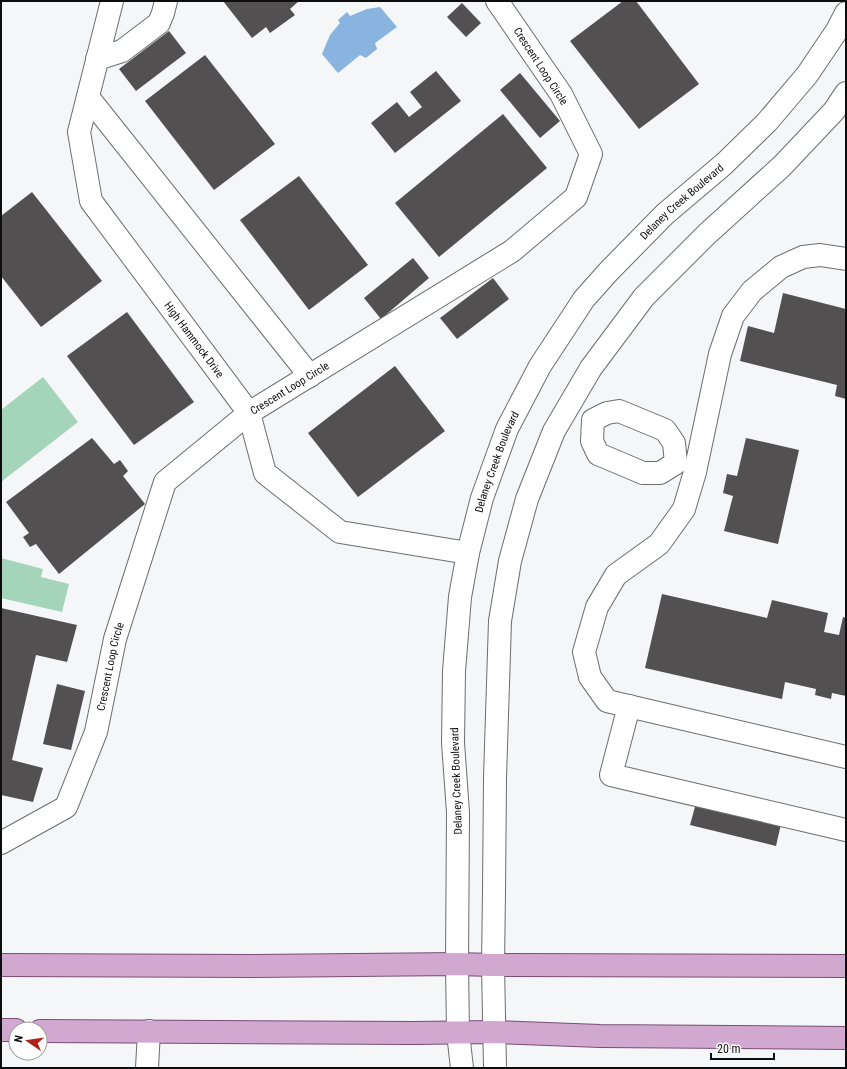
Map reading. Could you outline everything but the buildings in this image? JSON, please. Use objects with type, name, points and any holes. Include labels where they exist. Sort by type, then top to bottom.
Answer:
[{"type":"main road","points":[[1,965],[252,966],[457,964],[846,966]]},
{"type":"main road","points":[[48,1031],[494,1032],[600,1036],[846,1038]]},
{"type":"street","name":"High Hammock Drive","points":[[112,1],[79,132],[91,201],[249,413],[266,472],[340,532],[468,553]]},
{"type":"street","points":[[97,58],[122,50],[159,23],[166,1]]},
{"type":"street","name":"Crescent Loop Circle","points":[[1,843],[66,806],[96,732],[115,639],[165,482],[249,413],[512,251],[576,197],[591,154],[561,94],[497,1]]},
{"type":"street","name":"Delaney Creek Boulevard","points":[[462,1068],[458,1033],[458,812],[453,743],[454,671],[460,598],[468,553],[482,498],[507,429],[540,366],[584,299],[609,271],[665,214],[724,164],[768,122],[807,75],[836,32],[846,13]]},
{"type":"street","points":[[495,1068],[493,965],[495,778],[500,621],[510,561],[527,499],[554,431],[568,406],[591,368],[644,297],[707,234],[782,166],[834,111],[846,93]]},
{"type":"street","points":[[88,97],[310,376]]},
{"type":"street","points":[[846,259],[820,255],[803,257],[781,267],[752,291],[733,316],[686,467],[684,509],[659,544],[616,575],[597,607],[584,652],[590,677],[607,701],[846,757]]},
{"type":"street","points":[[568,406],[594,420]]},
{"type":"street","points":[[594,420],[607,413],[619,410],[665,430],[674,443],[686,467]]},
{"type":"street","points":[[594,420],[592,441],[598,454],[643,473],[660,474],[686,467]]},
{"type":"street","points":[[629,706],[611,775],[846,830]]},
{"type":"street","points":[[147,1068],[149,1031]]},
{"type":"green space","points":[[43,377],[78,422],[1,482],[1,410]]},
{"type":"green space","points":[[1,558],[43,569],[41,577],[69,584],[62,612],[1,598]]},
{"type":"water","points":[[380,7],[397,27],[375,43],[377,49],[366,58],[360,55],[338,73],[322,54],[330,35],[340,23],[338,20],[347,12],[350,16],[367,9]]}]
